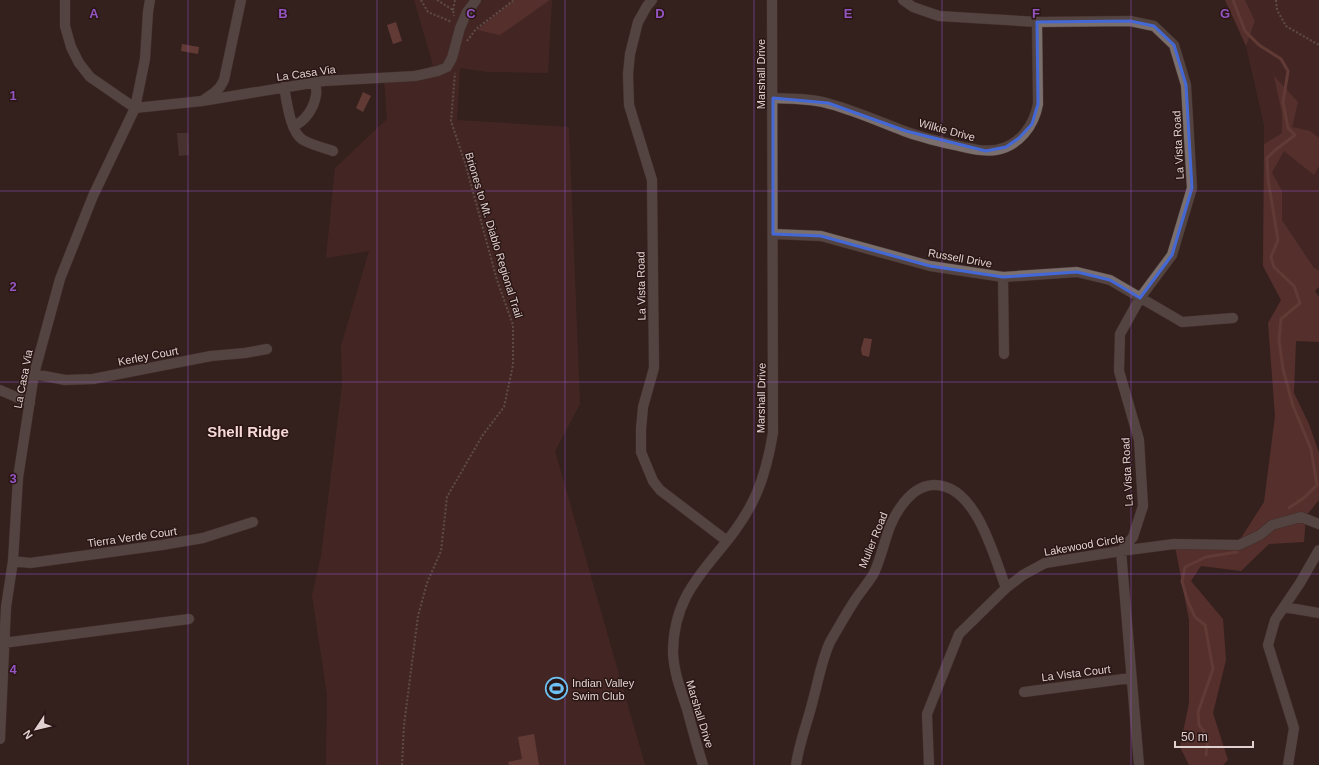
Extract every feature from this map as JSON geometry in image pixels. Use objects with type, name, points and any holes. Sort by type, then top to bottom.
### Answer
[{"type":"street","points":[[65,0],[65,26],[71,47],[79,63],[90,77],[135,108],[145,59],[150,0]]},
{"type":"street","points":[[458,26],[476,0]]},
{"type":"street","name":"La Vista Road","points":[[652,0],[638,22],[630,54],[628,74],[629,104],[652,180],[654,368],[643,406],[641,452],[650,474],[660,490],[727,541]]},
{"type":"street","name":"Marshall Drive","points":[[703,765],[674,667],[674,634],[681,605],[687,592],[741,523],[753,503],[769,455],[773,433],[774,234],[772,0]]},
{"type":"street","name":"La Vista Road","points":[[903,0],[914,7],[939,16],[1037,22],[1130,21],[1154,26],[1174,45],[1186,85],[1192,188],[1172,255],[1140,298],[1120,334],[1119,371],[1139,440],[1142,506],[1133,537],[1121,551]]},
{"type":"street","points":[[202,101],[215,92],[224,80],[244,1]]},
{"type":"street","name":"Wilkie Drive","points":[[773,98],[814,100],[828,103],[906,131],[975,150],[997,150],[1013,143],[1027,131],[1036,114],[1038,104],[1037,22]]},
{"type":"street","name":"La Casa Via","points":[[0,739],[1,681],[6,607],[13,561],[18,478],[34,374],[60,279],[92,196],[135,108],[202,101],[315,82],[415,76],[438,71],[447,67],[452,58],[458,26]]},
{"type":"street","points":[[293,126],[305,119],[314,102],[317,93],[315,82]]},
{"type":"street","points":[[284,87],[295,132],[304,140],[333,151]]},
{"type":"street","name":"Russell Drive","points":[[774,234],[821,236],[930,266],[1003,277],[1077,272],[1110,280],[1182,322],[1233,318]]},
{"type":"street","points":[[1003,277],[1004,354]]},
{"type":"street","name":"Kerley Court","points":[[34,374],[65,380],[93,379],[211,356],[245,353],[267,349]]},
{"type":"street","points":[[0,390],[30,403]]},
{"type":"street","name":"Muller Road","points":[[796,765],[829,644],[844,617],[874,573],[889,528],[899,509],[909,496],[922,487],[940,485],[954,490],[964,499],[974,511],[983,527],[1006,588]]},
{"type":"street","name":"Lakewood Circle","points":[[929,765],[927,714],[959,634],[1006,588],[1023,574],[1045,563],[1121,551],[1174,544],[1239,545],[1260,536],[1272,525],[1301,517],[1319,524]]},
{"type":"street","name":"Tierra Verde Court","points":[[13,561],[30,563],[162,545],[203,538],[253,522]]},
{"type":"street","points":[[1288,765],[1294,728],[1268,645],[1275,620],[1300,583],[1319,550]]},
{"type":"street","points":[[1121,551],[1139,765]]},
{"type":"street","points":[[0,596],[6,607]]},
{"type":"street","points":[[1284,607],[1319,613]]},
{"type":"street","points":[[4,643],[190,619]]},
{"type":"street","name":"La Vista Court","points":[[1024,692],[1131,678]]},
{"type":"path","points":[[421,0],[428,12],[467,31],[476,29]]},
{"type":"path","points":[[437,0],[453,10]]},
{"type":"path","points":[[455,0],[453,10],[458,26]]},
{"type":"path","points":[[465,44],[476,29],[514,0]]},
{"type":"path","points":[[1276,0],[1277,10],[1286,26],[1319,45]]},
{"type":"path","name":"Briones to Mt. Diablo Regional Trail","points":[[402,765],[404,725],[418,616],[428,583],[441,551],[447,497],[482,436],[504,407],[513,365],[513,325],[497,280],[470,181],[451,121],[456,70]]},
{"type":"highlighted area","points":[[1130,21],[1154,26],[1174,45],[1186,85],[1192,188],[1172,255],[1140,298],[1110,280],[1077,272],[1003,277],[930,266],[821,236],[773,234],[773,98],[828,103],[906,131],[986,151],[1006,147],[1019,138],[1032,124],[1038,104],[1037,22]]},
{"type":"shaded area","points":[[414,0],[519,0],[499,35],[552,0],[548,73],[488,72],[460,68],[457,120],[569,127],[580,404],[555,451],[645,765],[326,765],[327,695],[312,595],[321,556],[342,385],[341,346],[369,251],[326,258],[335,168],[387,119],[384,78],[415,76],[433,65]]},
{"type":"shaded area","points":[[514,0],[550,0],[500,35],[477,30]]},
{"type":"shaded area","points":[[1225,0],[1245,0],[1255,21],[1246,46]]},
{"type":"shaded area","points":[[1245,0],[1319,0],[1319,270],[1314,268],[1264,193],[1272,173],[1284,151],[1295,159],[1308,145],[1282,133],[1264,144],[1264,125],[1246,46],[1255,21]]},
{"type":"shaded area","points":[[396,22],[402,41],[393,44],[387,25]]},
{"type":"shaded area","points":[[182,44],[199,47],[198,54],[181,51]]},
{"type":"shaded area","points":[[1274,76],[1298,102],[1292,127],[1310,131],[1319,138],[1319,166],[1314,175],[1284,151],[1272,173],[1282,191],[1282,220],[1314,268],[1319,270],[1319,287],[1315,291],[1319,297],[1319,342],[1296,341],[1294,393],[1309,424],[1319,453],[1319,500],[1306,516],[1304,542],[1269,544],[1241,571],[1201,566],[1191,581],[1223,619],[1226,660],[1213,713],[1228,760],[1223,765],[1189,765],[1180,747],[1189,703],[1189,620],[1175,546],[1239,541],[1264,502],[1275,416],[1268,323],[1281,300],[1263,266],[1264,144],[1282,133],[1282,113]]},
{"type":"shaded area","points":[[363,92],[371,96],[363,112],[356,108]]},
{"type":"shaded area","points":[[864,338],[872,339],[869,357],[862,355],[861,349]]},
{"type":"shaded area","points":[[534,734],[539,765],[509,765],[508,762],[522,759],[518,737]]},
{"type":"building","points":[[177,133],[188,133],[189,155],[179,156]]},
{"type":"waterway","points":[[1233,0],[1245,31],[1259,45],[1281,59],[1288,71],[1283,102],[1288,128],[1295,135],[1267,158],[1268,179],[1278,240],[1271,257],[1274,267],[1294,286],[1300,303],[1281,319],[1279,340],[1283,369],[1293,406],[1311,449],[1317,485],[1305,497],[1289,508]]},
{"type":"waterway","points":[[1206,755],[1208,737],[1199,725],[1198,712],[1213,669],[1205,625],[1195,617],[1188,602],[1182,581],[1185,567],[1206,557],[1237,552]]},
{"type":"place","name":"Indian Valley Swim Club","points":[[556,689]]},
{"type":"district","name":"Shell Ridge","points":[[248,431]]}]
